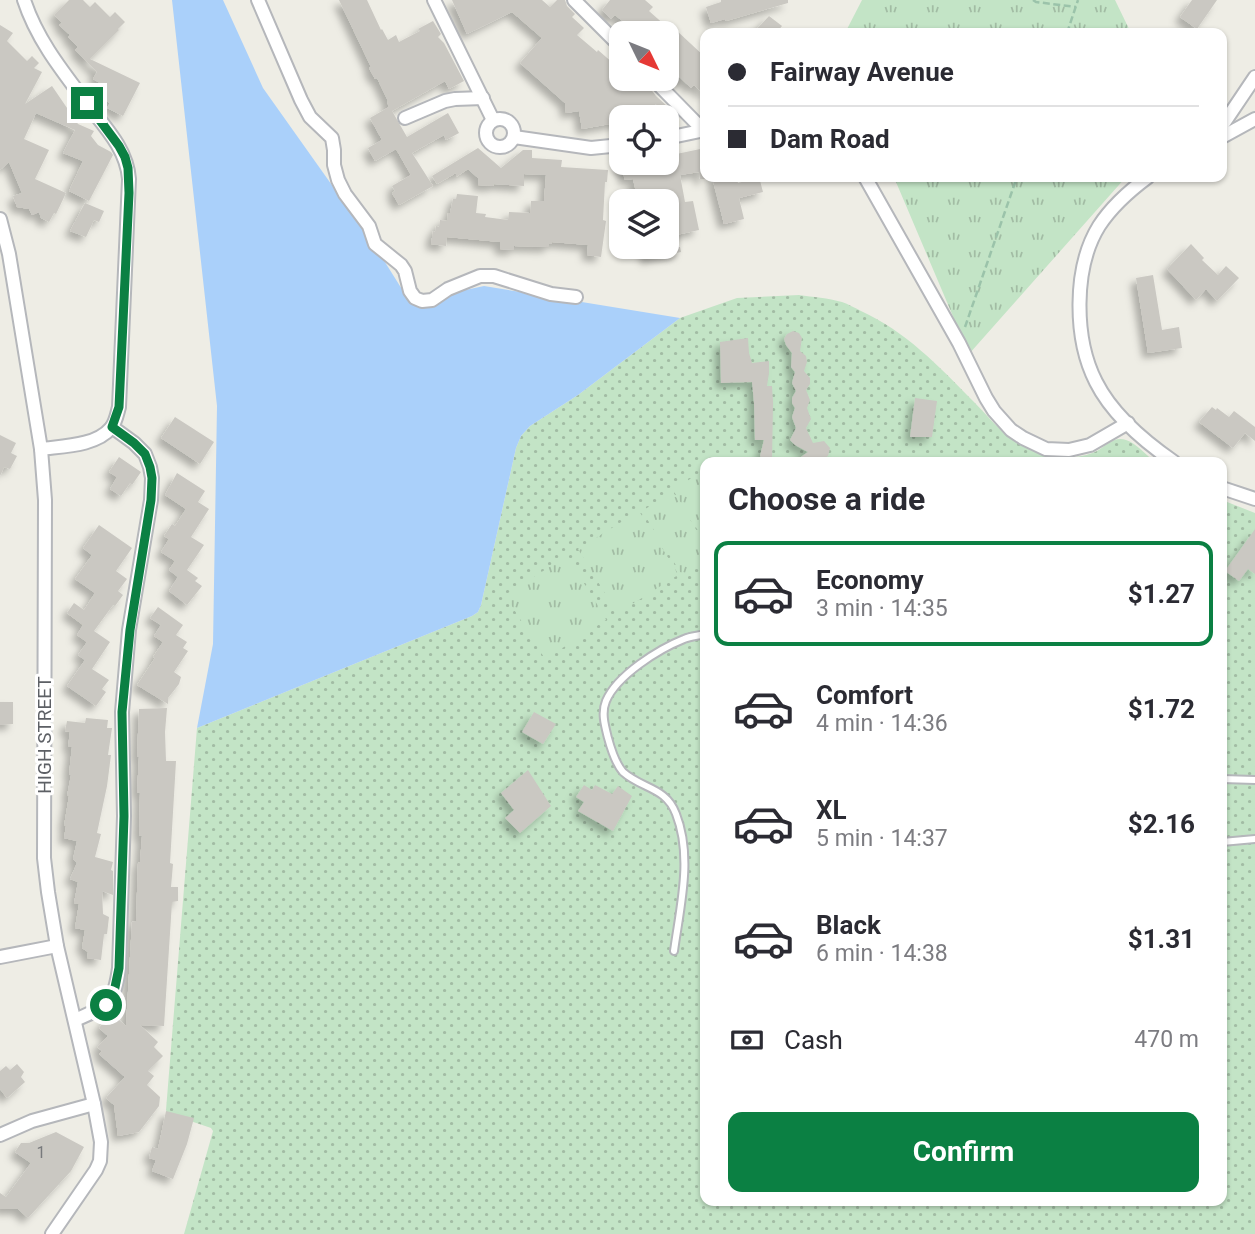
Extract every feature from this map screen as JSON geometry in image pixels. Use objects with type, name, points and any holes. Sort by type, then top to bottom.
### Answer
[{"type":"street","points":[[24,0],[45,47],[119,146],[128,168],[129,193],[119,407],[112,427],[94,439],[41,449]]},
{"type":"street","points":[[258,0],[301,100],[310,117],[331,138],[334,165],[345,194],[369,226],[375,244],[401,265],[415,298],[422,301],[432,300],[448,289],[480,276],[494,276],[551,294],[576,297]]},
{"type":"street","points":[[433,0],[493,120]]},
{"type":"street","points":[[574,0],[609,35]]},
{"type":"street","points":[[1227,119],[1255,77]]},
{"type":"street","points":[[665,91],[700,126]]},
{"type":"street","points":[[405,118],[445,101],[483,97]]},
{"type":"street","points":[[502,119],[513,127],[514,136],[505,147],[491,145],[486,137],[486,127],[493,120],[502,119]]},
{"type":"street","points":[[1227,134],[1255,119]]},
{"type":"street","points":[[679,136],[700,132]]},
{"type":"street","points":[[514,136],[592,148],[609,146]]},
{"type":"street","points":[[868,182],[959,343],[994,411],[1011,430],[1046,449],[1069,450],[1090,446],[1128,423]]},
{"type":"street","points":[[1142,182],[1113,207],[1093,238],[1083,267],[1080,290],[1081,326],[1090,369],[1103,393],[1128,423],[1167,457]]},
{"type":"street","name":"HIGH STREET","points":[[0,219],[9,254],[41,449],[45,500],[44,858],[57,946],[102,1150],[100,1161],[86,1186],[52,1234]]},
{"type":"street","points":[[75,1020],[106,1005],[117,984],[124,816],[122,712],[130,630],[151,500],[152,478],[145,454],[112,427]]},
{"type":"street","points":[[1227,490],[1255,499]]},
{"type":"street","points":[[0,957],[57,946]]},
{"type":"street","points":[[0,1135],[32,1121],[94,1104]]},
{"type":"lane","points":[[674,951],[685,864],[678,818],[662,794],[623,771],[611,749],[603,715],[609,696],[626,676],[666,648],[686,638],[700,635]]},
{"type":"lane","points":[[1227,779],[1255,780]]},
{"type":"lane","points":[[1227,842],[1255,839]]},
{"type":"path","points":[[1033,0],[1076,7]]},
{"type":"path","points":[[1069,28],[1079,0]]},
{"type":"path","points":[[959,343],[1015,182]]},
{"type":"green space","points":[[862,0],[1115,0],[1129,28],[848,28]]},
{"type":"green space","points":[[896,182],[1122,182],[969,354]]},
{"type":"green space","points":[[799,295],[842,302],[877,319],[907,339],[1005,433],[1020,444],[1045,455],[1072,457],[700,457],[700,1206],[1227,1206],[1227,502],[1255,513],[1255,1234],[184,1234],[213,1131],[167,1113],[166,1110],[197,728],[478,612],[521,436],[530,426],[578,395],[680,318],[737,298]]},
{"type":"green space","points":[[1122,439],[1149,457],[1072,457],[1097,451],[1114,440]]},
{"type":"green space","points":[[700,473],[700,534],[673,490]]},
{"type":"green space","points":[[673,492],[700,536],[700,563],[682,575],[642,511]]},
{"type":"green space","points":[[639,511],[678,575],[617,613],[578,549]]},
{"type":"green space","points":[[567,556],[606,620],[576,639],[574,637],[575,640],[545,659],[505,595]]},
{"type":"water","points":[[172,0],[223,0],[263,88],[373,243],[410,302],[484,286],[680,318],[578,395],[530,426],[521,436],[478,612],[197,728],[213,644],[217,406]]},
{"type":"building","points":[[69,0],[83,0],[90,7],[95,2],[110,17],[115,12],[125,22],[90,59],[140,83],[123,116],[107,108],[110,103],[98,97],[102,91],[97,89],[100,83],[93,79],[97,72],[75,50],[78,47],[54,15]]},
{"type":"building","points":[[339,0],[367,0],[388,40],[396,35],[399,42],[433,21],[441,34],[438,37],[444,43],[464,81],[449,89],[445,81],[392,111],[407,137],[448,113],[459,133],[446,140],[444,135],[412,153],[433,186],[399,205],[392,193],[395,191],[392,186],[411,175],[396,149],[375,161],[368,148],[382,140],[370,118],[389,107],[388,101],[369,68],[371,67]]},
{"type":"building","points":[[452,0],[542,0],[550,7],[557,0],[565,0],[575,14],[572,17],[584,28],[577,35],[609,60],[609,91],[652,91],[666,105],[609,105],[609,124],[582,129],[579,111],[566,113],[565,103],[520,63],[542,38],[512,12],[467,34]]},
{"type":"building","points":[[610,0],[645,0],[653,7],[649,11],[660,21],[622,21],[615,15],[611,19],[602,10]]},
{"type":"building","points":[[721,0],[788,0],[788,3],[711,23],[706,7]]},
{"type":"building","points":[[1192,0],[1217,0],[1198,28],[1180,17]]},
{"type":"building","points":[[769,16],[782,26],[780,28],[758,28]]},
{"type":"building","points":[[0,25],[13,33],[7,41],[27,61],[32,56],[39,63],[34,68],[42,72],[25,104],[52,86],[78,124],[94,131],[91,136],[98,145],[113,155],[89,201],[69,191],[83,161],[63,153],[75,130],[36,113],[24,139],[49,150],[35,179],[66,193],[49,222],[41,218],[39,212],[32,215],[29,209],[17,207],[13,196],[22,193],[9,162],[0,170]]},
{"type":"building","points":[[679,33],[700,52],[700,90],[694,85],[691,88],[679,76]]},
{"type":"building","points":[[478,148],[501,168],[523,150],[532,150],[532,158],[562,160],[561,167],[608,170],[601,257],[587,255],[588,245],[552,242],[549,247],[514,246],[514,250],[500,249],[500,242],[447,237],[446,246],[431,244],[433,231],[435,232],[436,226],[439,227],[440,220],[447,221],[457,194],[478,196],[476,213],[508,220],[509,212],[530,213],[531,201],[544,201],[546,175],[524,174],[524,186],[478,185],[478,178],[468,169],[437,184],[432,176]]},
{"type":"building","points":[[700,149],[700,179],[699,172],[680,175],[685,202],[693,201],[699,230],[679,234],[679,189],[635,189],[633,179],[625,180],[624,175],[679,175],[679,153]]},
{"type":"building","points":[[713,182],[760,182],[763,192],[739,198],[744,219],[724,224]]},
{"type":"building","points":[[85,203],[104,211],[99,222],[94,220],[86,237],[70,231]]},
{"type":"building","points":[[1191,244],[1204,258],[1202,260],[1218,275],[1226,266],[1239,278],[1217,301],[1206,289],[1196,300],[1167,269]]},
{"type":"building","points":[[1153,275],[1162,330],[1179,327],[1182,348],[1148,353],[1136,278]]},
{"type":"building","points":[[793,331],[799,333],[802,338],[800,351],[806,356],[807,362],[804,371],[810,378],[806,390],[810,400],[807,408],[811,419],[806,428],[813,443],[824,441],[830,448],[826,457],[801,457],[808,452],[790,440],[796,428],[792,417],[795,408],[792,398],[796,391],[792,383],[795,372],[791,367],[792,353],[784,339]]},
{"type":"building","points":[[748,338],[752,363],[769,361],[767,386],[772,386],[772,457],[761,457],[764,440],[755,440],[752,382],[721,383],[720,342]]},
{"type":"building","points":[[915,398],[937,401],[932,437],[910,437]]},
{"type":"building","points":[[1212,407],[1229,417],[1234,411],[1255,427],[1255,441],[1245,433],[1233,448],[1199,422]]},
{"type":"building","points":[[175,417],[214,442],[200,464],[161,438]]},
{"type":"building","points":[[0,435],[16,443],[11,453],[17,456],[10,469],[4,467],[0,476]]},
{"type":"building","points":[[119,457],[141,472],[121,496],[110,489],[117,477],[109,472]]},
{"type":"building","points":[[177,473],[205,491],[198,502],[209,509],[191,537],[204,545],[187,570],[198,578],[195,581],[202,586],[187,605],[169,591],[178,577],[169,570],[175,561],[161,552],[169,539],[164,536],[172,524],[175,526],[186,509],[165,495]]},
{"type":"building","points":[[99,525],[132,548],[116,571],[127,579],[118,591],[123,595],[94,631],[110,642],[92,669],[109,680],[102,689],[106,692],[96,706],[67,686],[85,660],[78,655],[87,642],[77,635],[83,625],[67,613],[74,603],[84,610],[95,593],[75,579],[92,555],[83,548]]},
{"type":"building","points":[[1255,529],[1255,574],[1248,569],[1239,581],[1227,572],[1227,568]]},
{"type":"building","points":[[158,607],[183,625],[176,635],[187,642],[183,648],[188,651],[174,672],[181,677],[168,698],[168,704],[137,685],[163,642],[154,636],[161,625],[150,618]]},
{"type":"building","points":[[0,702],[13,702],[13,724],[0,725]]},
{"type":"building","points":[[167,708],[166,761],[176,761],[171,887],[178,887],[178,901],[172,902],[164,1026],[140,1025],[158,1042],[154,1047],[163,1056],[148,1071],[154,1076],[147,1085],[160,1097],[159,1106],[139,1132],[118,1136],[114,1105],[106,1098],[125,1077],[99,1054],[102,1051],[97,1047],[108,1036],[99,1028],[111,1013],[126,1026],[132,922],[136,921],[142,836],[139,835],[140,793],[137,792],[139,709]]},
{"type":"building","points":[[534,712],[556,724],[543,744],[522,732]]},
{"type":"building","points":[[86,718],[108,720],[107,728],[112,728],[107,786],[97,833],[101,834],[95,857],[113,862],[113,895],[102,891],[103,914],[109,917],[101,960],[87,958],[88,952],[82,948],[85,930],[75,928],[79,904],[74,903],[78,882],[70,879],[77,863],[73,859],[77,841],[64,838],[72,747],[68,747],[70,732],[65,731],[67,721],[85,723]]},
{"type":"building","points":[[528,770],[551,806],[520,833],[505,818],[514,810],[501,793]]},
{"type":"building","points":[[584,785],[592,790],[595,785],[612,794],[618,786],[632,796],[613,831],[578,811],[584,802],[576,797]]},
{"type":"building","points":[[17,1064],[24,1072],[21,1077],[25,1082],[7,1098],[0,1089],[0,1071],[6,1066],[10,1070]]},
{"type":"building","points":[[166,1111],[194,1118],[173,1179],[152,1171],[156,1160],[149,1158],[152,1147],[158,1149]]},
{"type":"building","points":[[56,1132],[84,1147],[71,1171],[28,1218],[18,1209],[0,1209],[0,1193],[6,1197],[31,1163],[15,1152],[21,1143],[29,1143]]},
{"type":"route","points":[[87,103],[119,146],[125,157],[129,179],[119,407],[112,427],[145,454],[152,478],[151,500],[130,630],[122,712],[124,816],[119,968],[117,984],[106,1005]]}]
